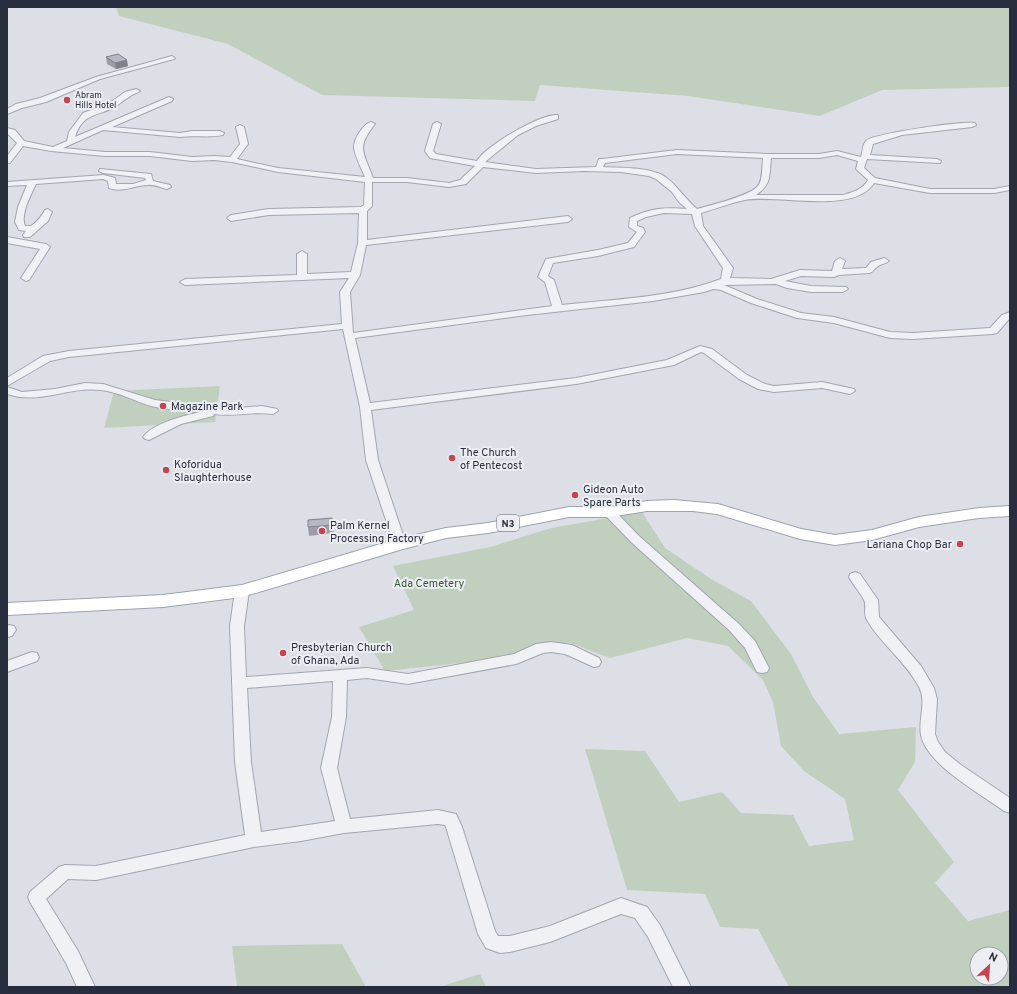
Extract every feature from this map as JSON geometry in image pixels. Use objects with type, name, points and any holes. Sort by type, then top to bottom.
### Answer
[{"type":"main road","name":"N3","points":[[7,609],[162,601],[242,591],[400,544],[446,533],[488,528],[569,512],[609,512],[647,506],[693,506],[718,510],[800,534],[835,540],[872,535],[919,522],[979,513],[1010,511]]},
{"type":"street","points":[[7,112],[98,78],[172,58]]},
{"type":"street","points":[[70,142],[74,132],[86,114],[111,106],[128,94],[136,91]]},
{"type":"street","points":[[57,148],[169,99]]},
{"type":"street","points":[[7,104],[38,101]]},
{"type":"street","points":[[7,130],[12,132],[22,143],[105,154],[143,154],[192,159],[214,158],[232,160],[278,170],[370,180],[394,180],[449,185],[463,182],[480,165],[481,160],[513,134],[534,123],[555,117]]},
{"type":"street","points":[[230,218],[269,212],[363,210],[368,206],[368,183],[370,180],[358,146],[363,133],[372,124]]},
{"type":"street","points":[[437,124],[428,151],[433,156],[440,158],[480,165],[536,171],[584,169],[621,170],[656,176],[675,190],[682,200],[696,212],[699,226],[728,268],[724,281]]},
{"type":"street","points":[[972,125],[916,131],[877,139],[867,144],[860,169],[872,180],[930,191],[994,191],[1010,188]]},
{"type":"street","points":[[232,160],[244,144],[240,127]]},
{"type":"street","points":[[102,128],[180,135],[192,133],[220,133]]},
{"type":"street","points":[[7,161],[22,143]]},
{"type":"street","points":[[599,170],[602,161],[677,152],[767,156],[819,156],[837,153],[864,158],[937,161]]},
{"type":"street","points":[[558,309],[549,280],[543,277],[549,261],[598,253],[630,245],[641,232],[633,227],[633,220],[643,214],[664,210],[696,212],[745,197],[762,187],[766,179],[767,156]]},
{"type":"street","points":[[103,171],[148,176],[150,180],[148,182]]},
{"type":"street","points":[[7,184],[104,177],[112,180],[112,186],[114,187],[133,186],[148,182],[167,187]]},
{"type":"street","points":[[745,197],[844,198],[859,193],[867,188],[872,180]]},
{"type":"street","points":[[32,183],[22,207],[18,222],[22,228],[32,229]]},
{"type":"street","points":[[363,210],[362,243],[355,275],[344,292],[349,331],[365,407],[372,460],[400,544]]},
{"type":"street","points":[[21,242],[32,229],[44,221],[48,212]]},
{"type":"street","points":[[362,243],[568,219]]},
{"type":"street","points":[[7,240],[46,247],[26,278]]},
{"type":"street","points":[[302,254],[302,277]]},
{"type":"street","points":[[837,272],[840,261]]},
{"type":"street","points":[[224,412],[154,403],[103,387],[85,386],[55,392],[21,395],[8,385],[47,358],[69,354],[349,331],[558,309],[653,298],[714,286],[724,281],[778,281],[800,274],[829,274],[837,272],[870,270],[874,264],[884,261]]},
{"type":"street","points":[[185,282],[355,275]]},
{"type":"street","points":[[778,281],[787,285],[811,289],[843,289]]},
{"type":"street","points":[[714,286],[723,287],[754,301],[800,316],[834,320],[890,336],[993,331],[1005,317],[1010,315]]},
{"type":"street","points":[[365,407],[576,381],[670,362],[700,349],[708,351],[743,378],[762,387],[774,389],[822,386],[850,391]]},
{"type":"street","points":[[149,437],[159,429],[192,417],[224,412],[262,409],[272,411]]},
{"type":"street","points":[[609,512],[635,540],[734,627],[750,645],[762,668]]},
{"type":"street","points":[[855,577],[871,600],[872,618],[916,670],[927,688],[930,699],[928,734],[931,744],[940,756],[956,769],[1010,806]]},
{"type":"street","points":[[242,591],[237,626],[243,762],[254,840]]},
{"type":"street","points":[[240,683],[367,673],[408,679],[516,659],[541,648],[551,647],[567,649],[594,662]]},
{"type":"street","points":[[7,667],[32,657]]},
{"type":"street","points":[[340,676],[339,717],[329,768],[344,826]]},
{"type":"street","points":[[86,987],[72,957],[36,897],[65,872],[96,873],[254,840],[301,834],[344,826],[438,816],[450,819],[454,826],[487,934],[492,942],[500,945],[510,944],[550,934],[621,906],[641,912],[654,931],[682,987]]},
{"type":"green space","points":[[116,7],[1010,7],[1010,87],[882,90],[820,116],[688,96],[540,85],[535,101],[322,95],[228,44],[119,16]]},
{"type":"green space","name":"Magazine Park","points":[[220,386],[215,422],[104,428],[114,391]]},
{"type":"green space","name":"Ada Cemetery","points":[[642,512],[665,548],[711,579],[751,601],[791,654],[813,697],[839,734],[916,727],[915,762],[898,790],[954,862],[935,883],[968,921],[1010,910],[1010,987],[789,987],[758,929],[720,927],[705,894],[627,890],[585,749],[645,751],[679,802],[722,792],[741,813],[793,815],[809,846],[854,840],[845,799],[804,771],[781,746],[773,702],[763,680],[728,646],[687,638],[610,658],[570,643],[509,658],[385,671],[359,627],[414,610],[393,566],[490,547],[551,528]]},
{"type":"green space","points":[[342,944],[366,987],[237,987],[232,946]]},
{"type":"green space","points":[[480,974],[486,987],[439,987]]},
{"type":"building","points":[[118,54],[127,60],[115,63],[106,57]]},
{"type":"building","points":[[332,518],[333,525],[308,527],[308,520]]},
{"type":"place","name":"Abram Hills Hotel","points":[[67,100]]},
{"type":"place","name":"Magazine Park","points":[[163,406]]},
{"type":"place","name":"The Church of Pentecost","points":[[452,458]]},
{"type":"place","name":"Koforidua Slaughterhouse","points":[[166,470]]},
{"type":"place","name":"Gideon Auto Spare Parts","points":[[575,495]]},
{"type":"place","name":"Palm Kernel Processing Factory","points":[[322,531]]},
{"type":"place","name":"Lariana Chop Bar","points":[[960,544]]},
{"type":"place","name":"Presbyterian Church of Ghana, Ada","points":[[283,653]]}]
